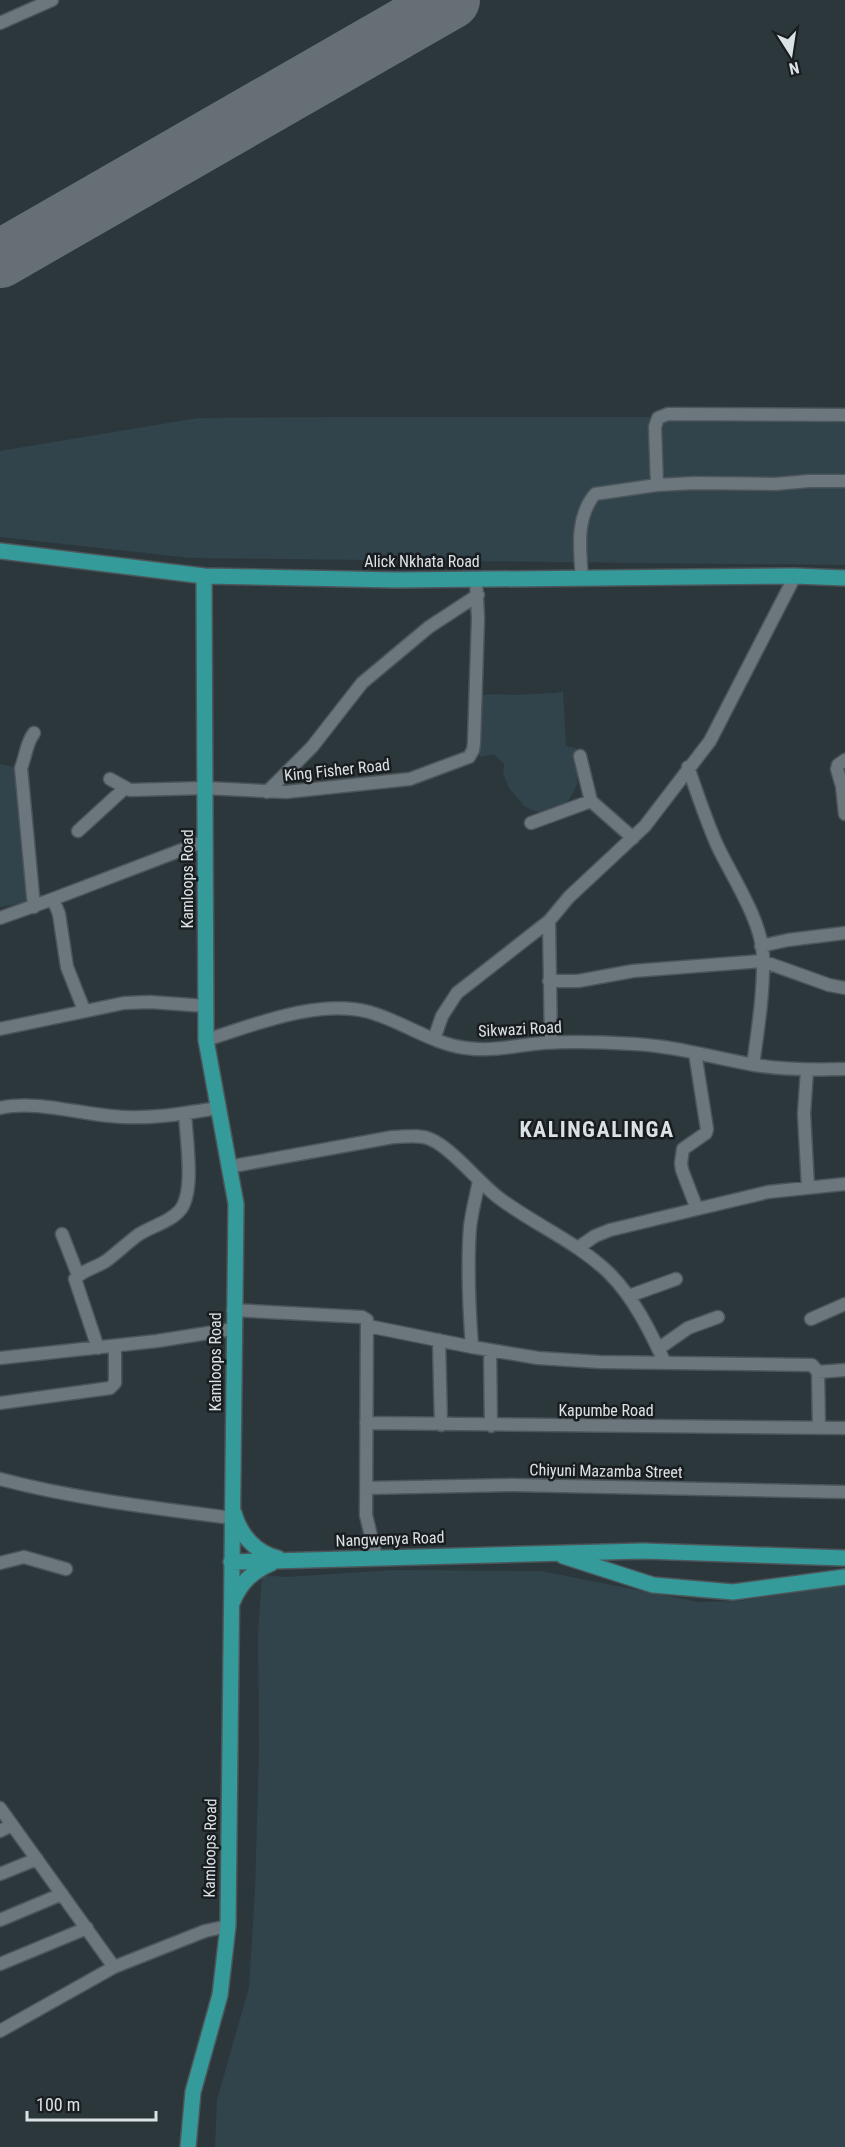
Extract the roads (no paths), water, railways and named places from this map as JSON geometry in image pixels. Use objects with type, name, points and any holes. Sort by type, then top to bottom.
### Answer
[{"type":"main road","name":"Alick Nkhata Road","points":[[0,551],[204,576],[477,587],[582,579],[795,576],[845,578]]},
{"type":"main road","name":"Kamloops Road","points":[[188,2147],[193,2092],[220,1995],[228,1926],[233,1310],[236,1204],[206,1040],[204,576]]},
{"type":"main road","points":[[233,1497],[235,1516],[242,1533],[254,1546],[269,1556],[287,1560]]},
{"type":"main road","name":"Nangwenya Road","points":[[231,1562],[643,1551],[845,1558]]},
{"type":"main road","name":"Nangwenya Road","points":[[550,1552],[653,1585],[733,1593],[845,1577]]},
{"type":"main road","points":[[231,1605],[246,1579],[258,1569],[287,1560]]},
{"type":"street","points":[[0,23],[52,0]]},
{"type":"street","points":[[657,485],[655,427],[658,418],[668,414],[845,415]]},
{"type":"street","points":[[582,579],[580,537],[583,516],[595,494],[657,485],[695,483],[775,484],[845,481]]},
{"type":"street","points":[[434,1039],[442,1016],[457,993],[549,921],[568,897],[645,826],[710,741],[795,576]]},
{"type":"street","points":[[267,792],[312,747],[362,683],[477,587]]},
{"type":"street","name":"King Fisher Road","points":[[125,788],[130,790],[205,788],[286,792],[410,779],[469,757],[474,743],[477,587]]},
{"type":"street","points":[[34,733],[28,740],[27,753],[21,768],[34,907]]},
{"type":"street","points":[[580,756],[591,801],[633,838]]},
{"type":"street","points":[[845,760],[838,765],[837,769],[842,786],[845,814]]},
{"type":"street","points":[[688,767],[717,845],[749,910],[762,946],[762,982],[753,1065]]},
{"type":"street","points":[[78,831],[125,788],[110,779]]},
{"type":"street","points":[[531,823],[591,801]]},
{"type":"street","points":[[0,918],[205,841]]},
{"type":"street","points":[[53,899],[59,914],[67,967],[84,1010]]},
{"type":"street","points":[[549,921],[551,1043]]},
{"type":"street","points":[[762,946],[788,940],[845,933]]},
{"type":"street","points":[[549,981],[578,981],[625,972],[762,961],[829,985],[845,988]]},
{"type":"street","points":[[0,1029],[117,1003],[150,1002],[206,1006]]},
{"type":"street","name":"Sikwazi Road","points":[[206,1040],[254,1024],[309,1011],[334,1008],[369,1012],[454,1046],[478,1049],[551,1043],[634,1044],[753,1065],[807,1070],[845,1070]]},
{"type":"street","points":[[695,1053],[707,1129],[706,1133],[683,1149],[681,1162],[697,1209]]},
{"type":"street","points":[[807,1070],[804,1114],[808,1187]]},
{"type":"street","points":[[0,1108],[19,1106],[59,1109],[125,1118],[217,1108]]},
{"type":"street","points":[[98,1347],[75,1279],[78,1275],[96,1268],[138,1235],[176,1215],[182,1207],[187,1192],[185,1113]]},
{"type":"street","points":[[228,1167],[393,1137],[429,1138],[444,1148],[500,1199],[579,1247],[609,1274],[629,1296],[665,1363]]},
{"type":"street","points":[[472,1347],[468,1301],[470,1225],[479,1181]]},
{"type":"street","points":[[579,1247],[595,1236],[610,1230],[768,1192],[845,1184]]},
{"type":"street","points":[[62,1234],[78,1275]]},
{"type":"street","points":[[629,1296],[676,1279]]},
{"type":"street","points":[[811,1319],[845,1304]]},
{"type":"street","points":[[233,1310],[362,1317],[367,1320],[366,1515],[376,1557]]},
{"type":"street","points":[[658,1348],[688,1329],[718,1317]]},
{"type":"street","points":[[368,1326],[472,1347],[569,1360],[812,1365],[818,1372],[819,1428]]},
{"type":"street","points":[[0,1358],[115,1346],[233,1329]]},
{"type":"street","points":[[439,1340],[441,1425]]},
{"type":"street","points":[[0,1403],[110,1388],[115,1383],[115,1346]]},
{"type":"street","points":[[490,1350],[491,1426]]},
{"type":"street","points":[[818,1372],[845,1370]]},
{"type":"street","name":"Kapumbe Road","points":[[366,1423],[845,1428]]},
{"type":"street","points":[[0,1479],[94,1498],[232,1518]]},
{"type":"street","name":"Chiyuni Mazamba Street","points":[[366,1488],[513,1485],[845,1492]]},
{"type":"street","points":[[0,1563],[24,1557],[66,1569]]},
{"type":"street","points":[[0,1809],[114,1967]]},
{"type":"street","points":[[0,1831],[12,1825]]},
{"type":"street","points":[[0,1874],[37,1859]]},
{"type":"street","points":[[0,1920],[62,1894]]},
{"type":"street","points":[[0,2031],[114,1967],[205,1931],[228,1926]]},
{"type":"street","points":[[0,1964],[87,1928]]},
{"type":"district","name":"KALINGALINGA","points":[[597,1129]]}]
